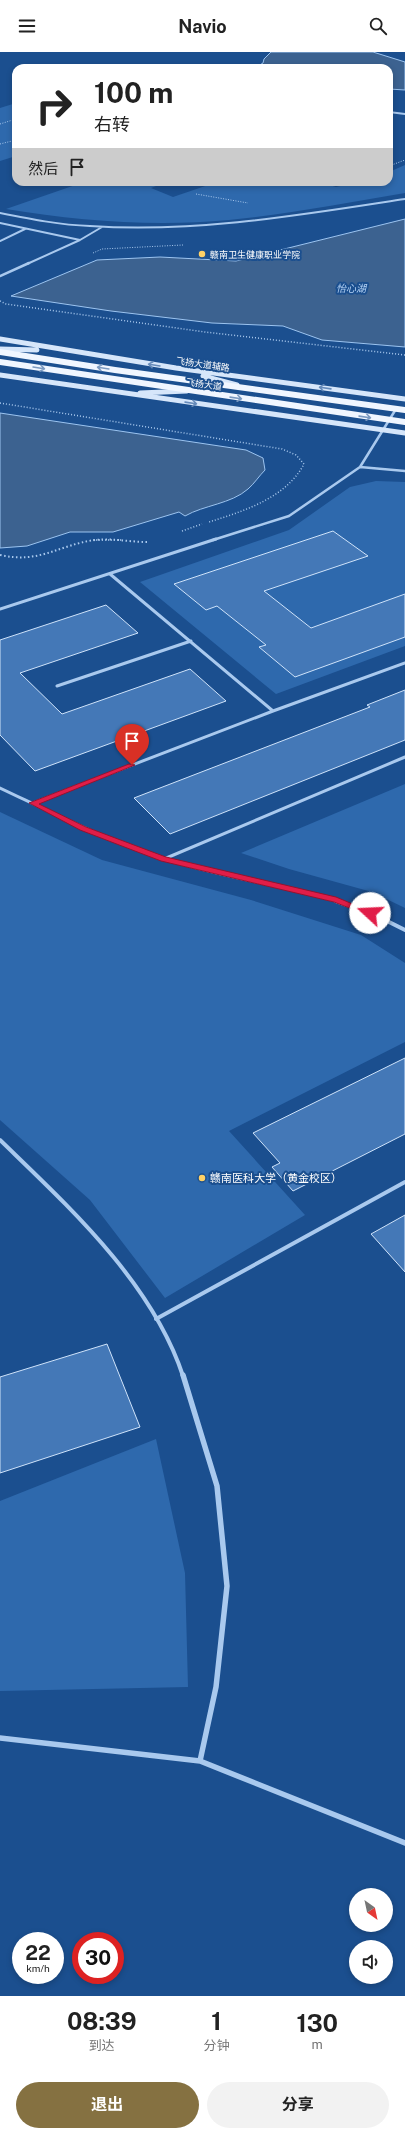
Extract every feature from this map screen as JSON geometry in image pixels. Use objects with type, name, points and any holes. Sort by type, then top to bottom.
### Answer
[{"type":"main road","name":"飞扬大道","points":[[0,350],[115,370],[405,410]]},
{"type":"main road","name":"飞扬大道","points":[[0,362],[187,391],[405,422]]},
{"type":"street","points":[[393,112],[405,114]]},
{"type":"street","points":[[0,213],[40,221],[102,227],[185,226],[268,219],[405,199]]},
{"type":"street","points":[[0,223],[80,240]]},
{"type":"street","points":[[0,276],[80,240],[102,227]]},
{"type":"street","points":[[0,241],[26,229]]},
{"type":"street","name":"飞扬大道辅路","points":[[0,339],[61,351],[405,399]]},
{"type":"street","points":[[0,350],[61,351]]},
{"type":"street","points":[[176,368],[245,388]]},
{"type":"street","points":[[0,375],[117,393],[405,433]]},
{"type":"street","points":[[117,393],[187,391]]},
{"type":"street","points":[[0,609],[289,516],[360,467],[396,409]]},
{"type":"street","points":[[360,467],[405,472]]},
{"type":"street","points":[[110,574],[273,711]]},
{"type":"street","points":[[57,686],[190,641]]},
{"type":"street","points":[[33,803],[273,711],[405,663]]},
{"type":"street","points":[[164,859],[405,757]]},
{"type":"street","points":[[0,788],[83,828],[164,859],[336,900],[382,917],[405,930]]},
{"type":"street","points":[[0,1140],[58,1196],[124,1270],[156,1319],[178,1361],[217,1486],[227,1586],[216,1687],[200,1761]]},
{"type":"street","points":[[156,1319],[405,1182]]},
{"type":"street","points":[[0,1738],[12,1738],[200,1761],[405,1843]]},
{"type":"path","points":[[0,124],[12,120]]},
{"type":"path","points":[[0,144],[12,141]]},
{"type":"path","points":[[393,164],[405,160]]},
{"type":"path","points":[[88,255],[102,249],[187,244]]},
{"type":"path","points":[[0,301],[6,304],[188,330],[316,346],[405,355]]},
{"type":"path","points":[[0,403],[288,450],[299,456],[304,464],[302,472],[286,486],[261,502],[228,516],[185,529],[177,534]]},
{"type":"path","points":[[0,555],[12,559],[31,559],[94,540],[151,542]]},
{"type":"shaded area","points":[[12,104],[12,157],[0,161],[0,108]]},
{"type":"shaded area","points":[[405,165],[405,193],[251,218],[173,223],[117,222],[61,217],[6,209],[72,186],[156,186],[151,188],[173,197],[205,186],[393,186],[393,170]]},
{"type":"shaded area","points":[[376,481],[405,482],[405,646],[276,694],[140,582],[289,530],[350,487]]},
{"type":"shaded area","points":[[405,784],[405,908],[372,892],[289,869],[241,853]]},
{"type":"shaded area","points":[[0,812],[102,860],[251,900],[361,935],[405,963],[405,1042],[229,1131],[305,1215],[165,1298],[90,1200],[0,1120]]},
{"type":"shaded area","points":[[156,1439],[185,1573],[188,1687],[0,1691],[0,1501]]},
{"type":"water","points":[[271,52],[373,52],[405,62],[405,90],[393,89],[393,64],[261,64]]},
{"type":"water","name":"怡心湖","points":[[405,219],[405,347],[322,340],[283,326],[212,323],[111,311],[11,296],[97,260],[160,257],[236,261]]},
{"type":"water","points":[[0,413],[246,450],[263,458],[265,470],[250,487],[241,494],[185,516],[179,512],[113,532],[70,532],[27,546],[0,548]]},
{"type":"building","points":[[333,531],[368,556],[264,591],[311,628],[405,594],[405,637],[295,677],[259,647],[266,645],[217,606],[206,610],[174,584]]},
{"type":"building","points":[[106,605],[138,633],[20,673],[62,714],[190,669],[226,701],[35,771],[0,735],[0,640]]},
{"type":"building","points":[[405,690],[405,740],[170,834],[134,798],[370,707],[367,705]]},
{"type":"building","points":[[405,1058],[405,1134],[293,1191],[272,1167],[280,1163],[253,1133]]},
{"type":"building","points":[[405,1215],[405,1272],[371,1234]]},
{"type":"building","points":[[107,1344],[140,1427],[0,1473],[0,1377]]},
{"type":"place","name":"赣南卫生健康职业学院","points":[[202,254]]},
{"type":"place","name":"赣南医科大学（黄金校区）","points":[[202,1178]]},
{"type":"route","points":[[132,765],[33,803],[83,828],[164,859],[336,900],[370,913]]}]
